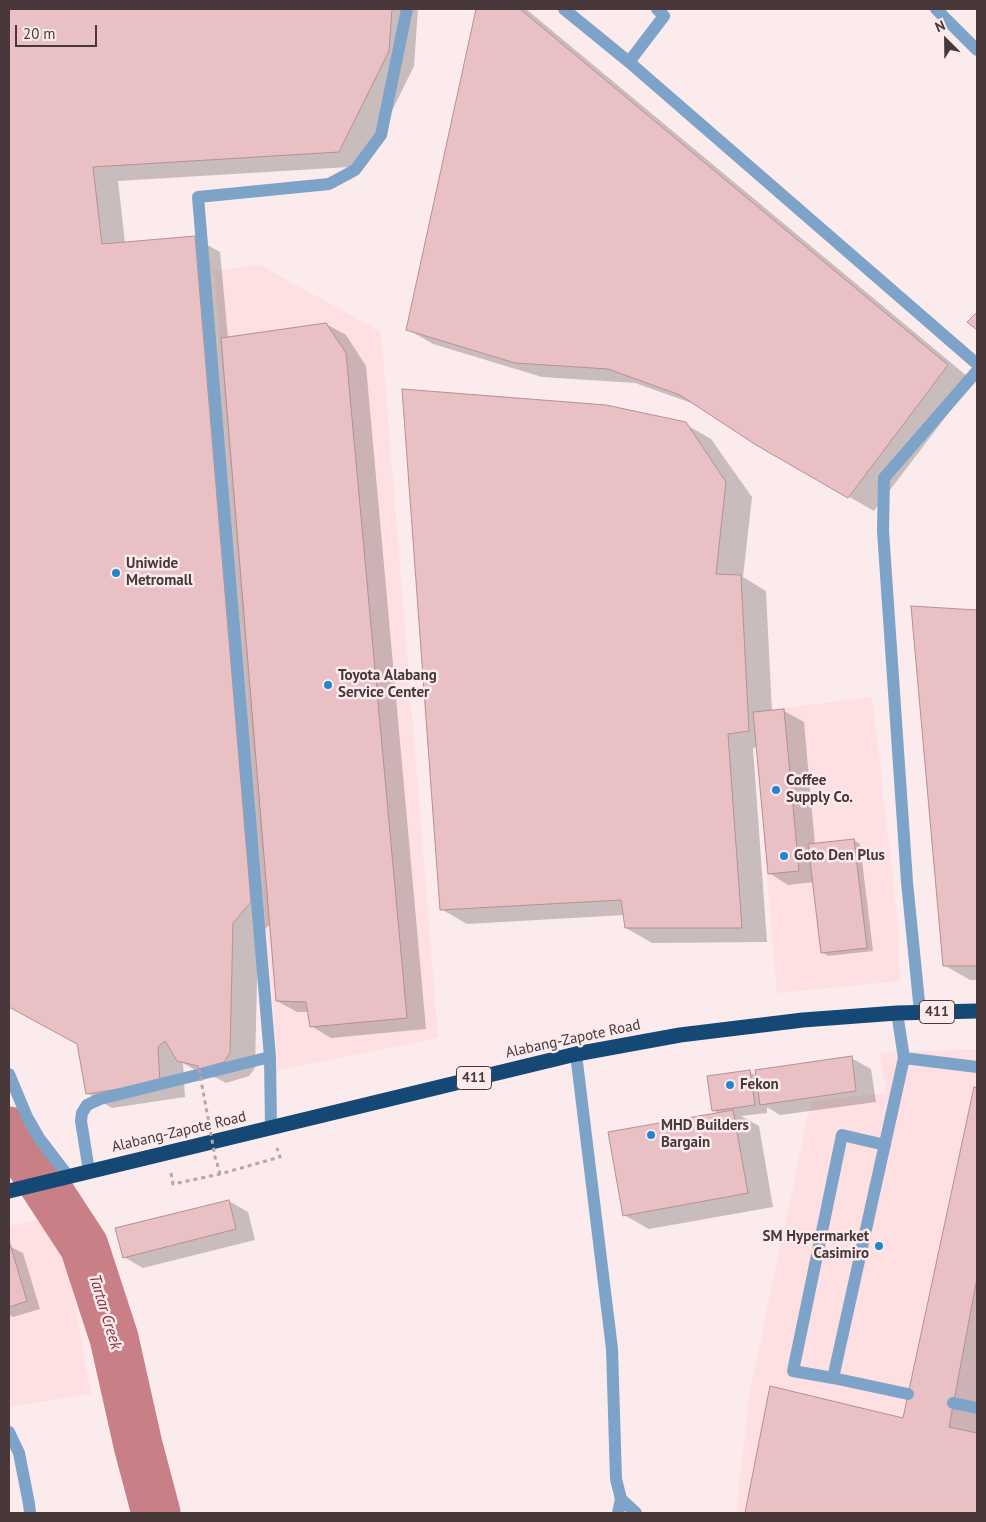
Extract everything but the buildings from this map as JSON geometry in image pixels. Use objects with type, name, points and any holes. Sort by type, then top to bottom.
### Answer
[{"type":"highway","name":"Alabang-Zapote Road","points":[[9,1191],[576,1054],[690,1034],[802,1020],[896,1013],[977,1011]]},
{"type":"street","points":[[271,1128],[270,1057],[198,198],[329,184],[355,170],[381,135],[407,9]]},
{"type":"street","points":[[564,9],[629,62],[977,364]]},
{"type":"street","points":[[629,62],[664,16],[657,9]]},
{"type":"street","points":[[936,9],[977,50]]},
{"type":"street","points":[[920,1012],[906,863],[883,532],[884,478],[977,371]]},
{"type":"street","points":[[833,1378],[904,1058],[896,1013]]},
{"type":"street","points":[[576,1054],[612,1349],[616,1479],[621,1499],[618,1513]]},
{"type":"street","points":[[89,1171],[81,1121],[82,1113],[87,1105],[100,1099],[270,1057]]},
{"type":"street","points":[[904,1058],[977,1067]]},
{"type":"street","points":[[9,1074],[27,1117],[62,1178]]},
{"type":"street","points":[[885,1145],[842,1135],[793,1371],[908,1394]]},
{"type":"street","points":[[954,1404],[977,1408]]},
{"type":"street","points":[[9,1432],[30,1513]]},
{"type":"street","points":[[621,1499],[636,1513]]},
{"type":"path","points":[[199,1070],[216,1162],[220,1174]]},
{"type":"path","points":[[173,1184],[220,1174],[280,1157]]},
{"type":"shaded area","name":"Toyota Alabang Service Center","points":[[260,265],[381,332],[438,1038],[278,1070],[214,271]]},
{"type":"shaded area","points":[[872,697],[897,914],[900,981],[777,993],[753,712]]},
{"type":"shaded area","name":"SM Hypermarket Casimiro","points":[[977,1049],[977,1513],[736,1513],[750,1391],[811,1101],[886,1093],[880,1053]]},
{"type":"shaded area","points":[[47,1218],[72,1289],[91,1394],[9,1407],[9,1226]]},
{"type":"waterway","name":"Tartar Creek","points":[[9,1131],[84,1246],[114,1338],[138,1445],[156,1513]]},
{"type":"place","name":"Uniwide Metromall","points":[[116,573]]},
{"type":"place","name":"Toyota Alabang Service Center","points":[[328,685]]},
{"type":"place","name":"Coffee Supply Co.","points":[[776,790]]},
{"type":"place","name":"Goto Den Plus","points":[[784,856]]},
{"type":"place","name":"Fekon","points":[[730,1085]]},
{"type":"place","name":"MHD Builders Bargain","points":[[651,1135]]},
{"type":"place","name":"SM Hypermarket Casimiro","points":[[879,1246]]}]
